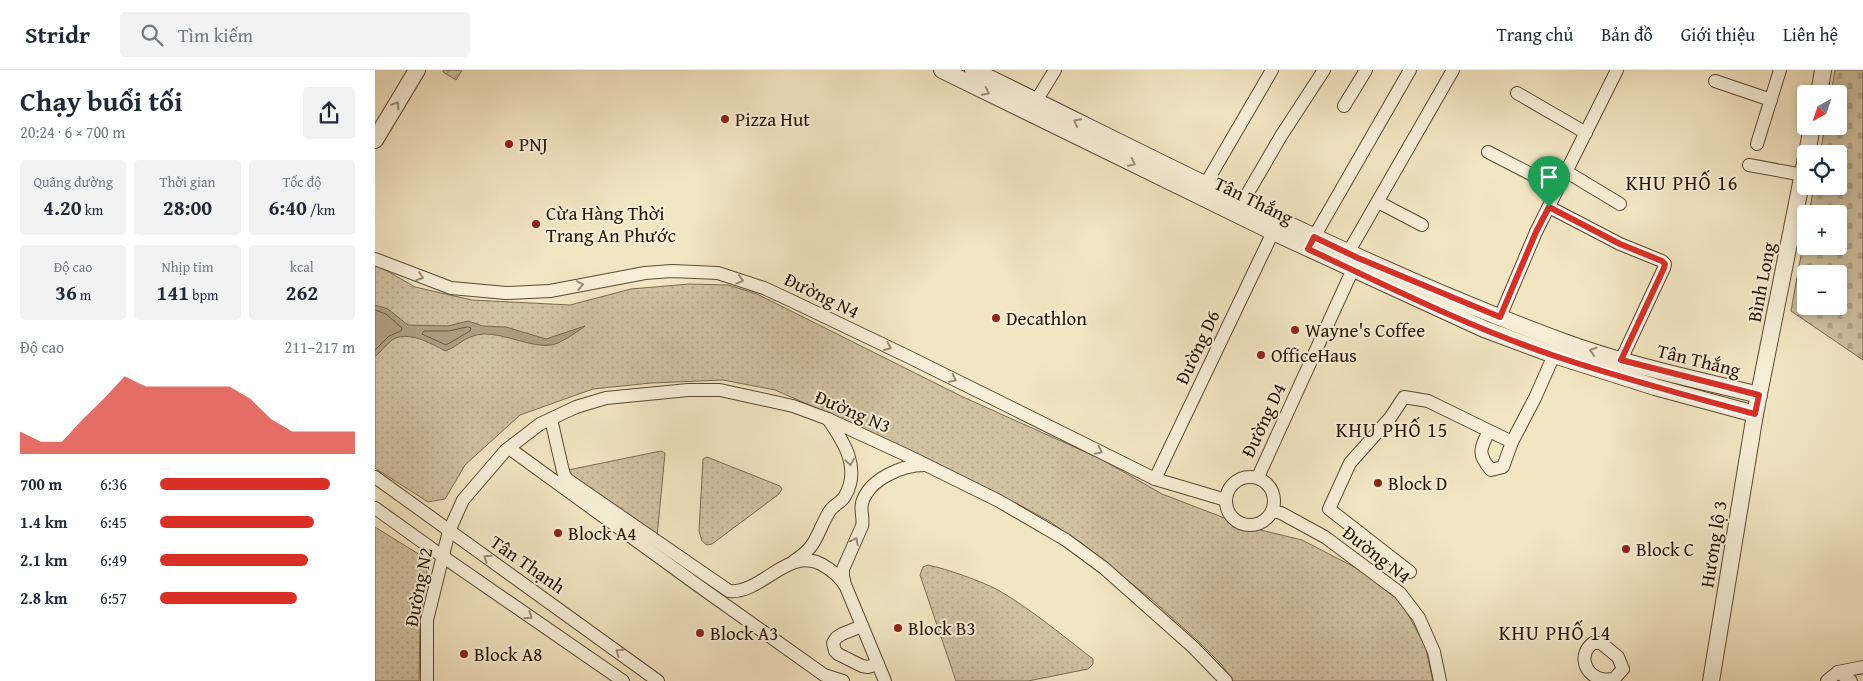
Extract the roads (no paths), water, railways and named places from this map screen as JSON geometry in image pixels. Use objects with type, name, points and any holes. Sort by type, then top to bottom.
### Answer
[{"type":"street","points":[[375,140],[417,70]]},
{"type":"street","name":"Tân Thắng","points":[[942,70],[1350,261],[1484,329],[1554,356],[1655,387],[1755,414]]},
{"type":"street","name":"Tân Thắng","points":[[973,70],[1242,203],[1275,226]]},
{"type":"street","points":[[1036,101],[1055,70]]},
{"type":"street","points":[[1205,185],[1272,70]]},
{"type":"street","points":[[1242,203],[1281,136],[1324,70]]},
{"type":"street","points":[[1344,106],[1366,70]]},
{"type":"street","points":[[1311,243],[1410,70]]},
{"type":"street","name":"Đường D4","points":[[1258,477],[1350,261],[1378,202],[1453,70]]},
{"type":"street","points":[[1500,317],[1536,232],[1617,70]]},
{"type":"street","points":[[1757,144],[1780,70]]},
{"type":"street","points":[[1820,85],[1822,70]]},
{"type":"street","points":[[1715,81],[1771,100]]},
{"type":"street","points":[[1517,93],[1586,133]]},
{"type":"street","points":[[1488,152],[1559,188]]},
{"type":"street","points":[[1749,165],[1797,174]]},
{"type":"street","points":[[1567,172],[1620,204]]},
{"type":"street","name":"Bình Long","points":[[1755,414],[1799,195]]},
{"type":"street","points":[[1378,202],[1422,226]]},
{"type":"street","points":[[1549,207],[1620,244],[1662,261],[1665,264],[1621,360]]},
{"type":"street","name":"Đường D6","points":[[1155,479],[1275,226]]},
{"type":"street","name":"Đường N4","points":[[375,259],[451,288],[506,294],[550,291],[645,273],[672,271],[717,273],[764,288],[794,302],[1155,479],[1226,500]]},
{"type":"street","name":"Tân Thắng","points":[[1350,261],[1565,343],[1621,360],[1759,395]]},
{"type":"street","points":[[1489,431],[1481,448],[1483,460],[1491,470],[1503,467],[1511,442],[1535,398],[1554,356]]},
{"type":"street","name":"Đường N3","points":[[449,531],[463,500],[509,448],[540,424],[576,407],[606,398],[688,390],[720,390],[793,406],[828,419],[999,501],[1066,540],[1104,568],[1193,647],[1226,681]]},
{"type":"street","points":[[1410,572],[1329,509],[1350,464],[1390,418],[1404,397],[1428,401],[1511,442]]},
{"type":"street","name":"Hương lộ 3","points":[[1711,681],[1755,414]]},
{"type":"street","points":[[551,419],[561,468],[568,480],[729,591],[743,590],[794,561],[813,546]]},
{"type":"street","points":[[817,562],[813,555],[813,546],[829,512],[844,498],[851,479],[851,461],[843,441],[828,419]]},
{"type":"street","points":[[509,448],[824,674],[843,681]]},
{"type":"street","points":[[846,587],[843,576],[844,565],[862,526],[861,510],[864,497],[881,480],[903,467],[925,464]]},
{"type":"street","points":[[1258,477],[1270,486],[1275,501],[1272,511],[1264,521],[1257,524],[1241,524],[1234,520],[1229,513],[1226,500],[1228,489],[1240,478],[1258,477]]},
{"type":"street","name":"Tân Thạnh","points":[[375,478],[658,681]]},
{"type":"street","points":[[838,503],[853,504],[862,515]]},
{"type":"street","points":[[375,508],[623,681]]},
{"type":"street","name":"Đường N4","points":[[1272,511],[1281,513],[1325,538],[1400,593],[1419,618],[1431,643],[1440,681]]},
{"type":"street","name":"Đường N2","points":[[427,681],[427,620],[449,531]]},
{"type":"street","points":[[794,561],[809,560],[817,562],[841,578],[885,681]]},
{"type":"street","points":[[831,570],[844,565]]},
{"type":"street","points":[[862,626],[836,638],[833,643],[835,651],[862,666],[868,667],[878,664]]},
{"type":"street","points":[[1827,681],[1838,672],[1863,667]]},
{"type":"street","points":[[1838,672],[1851,681]]},
{"type":"water","points":[[375,305],[388,309],[408,325],[448,326],[468,321],[483,326],[506,327],[546,339],[585,326],[564,340],[551,345],[535,344],[491,334],[483,334],[466,339],[445,351],[419,339],[405,336],[398,337],[392,340],[375,357]]},
{"type":"place","name":"Pizza Hut","points":[[725,119]]},
{"type":"place","name":"PNJ","points":[[509,144]]},
{"type":"place","name":"Cừa Hàng Thời Trang An Phước","points":[[536,224]]},
{"type":"place","name":"Decathlon","points":[[996,318]]},
{"type":"place","name":"Wayne's Coffee","points":[[1295,330]]},
{"type":"place","name":"OfficeHaus","points":[[1261,355]]},
{"type":"place","name":"Block D","points":[[1378,483]]},
{"type":"place","name":"Block A4","points":[[558,533]]},
{"type":"place","name":"Block C","points":[[1626,549]]},
{"type":"place","name":"Block B3","points":[[898,628]]},
{"type":"place","name":"Block A3","points":[[700,633]]},
{"type":"place","name":"Block A8","points":[[464,654]]},
{"type":"district","name":"KHU PHỐ 16","points":[[1682,183]]},
{"type":"district","name":"KHU PHỐ 15","points":[[1392,430]]},
{"type":"district","name":"KHU PHỐ 14","points":[[1555,633]]}]
